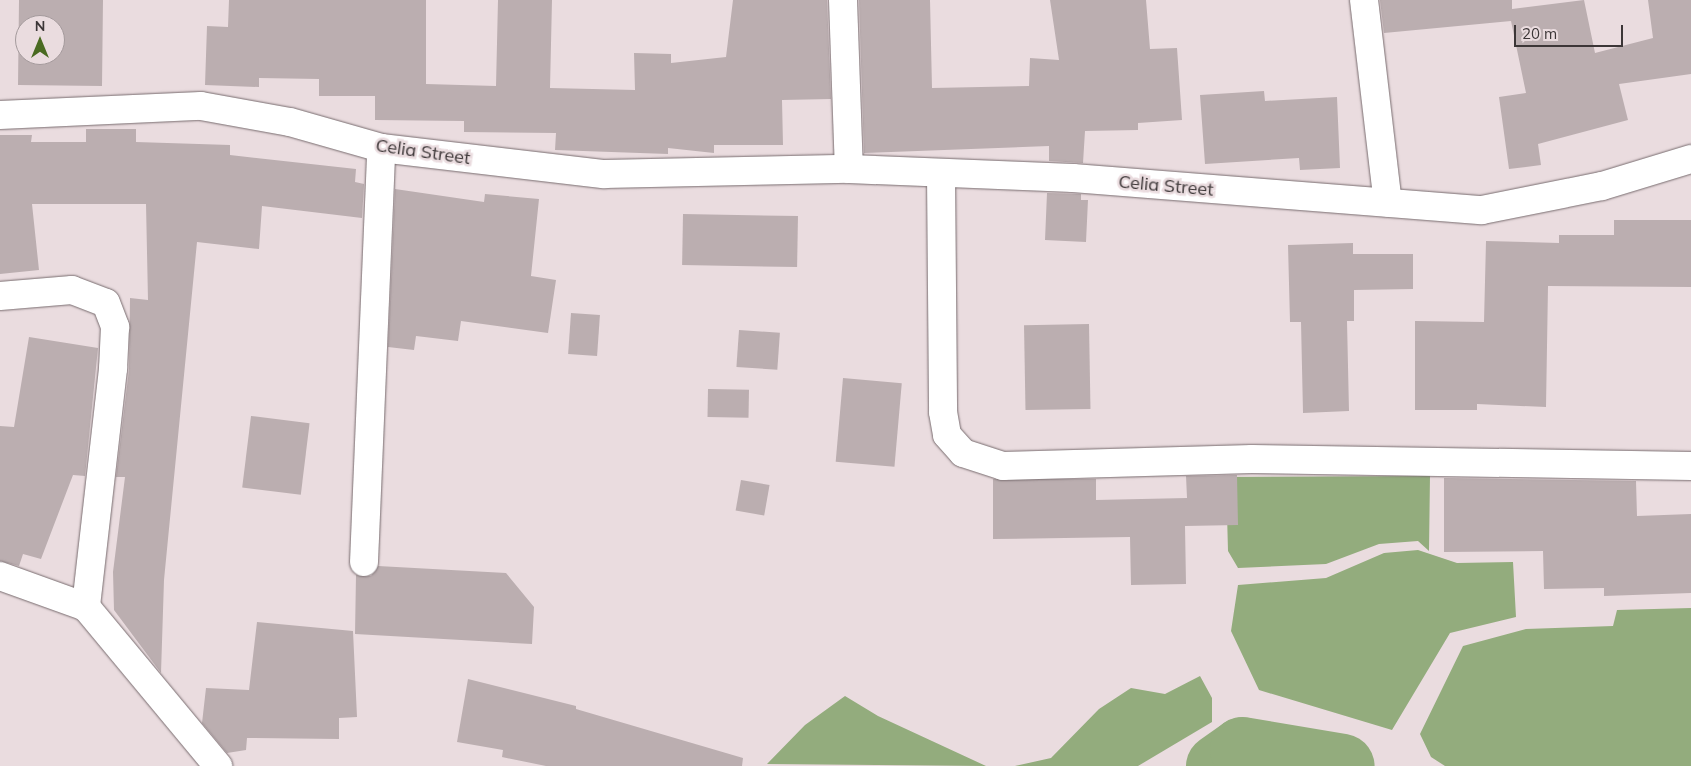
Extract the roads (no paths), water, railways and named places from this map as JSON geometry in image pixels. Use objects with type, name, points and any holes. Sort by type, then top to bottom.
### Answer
[{"type":"street","points":[[843,0],[849,169]]},
{"type":"street","points":[[1364,0],[1388,203]]},
{"type":"street","name":"Celia Street","points":[[0,115],[201,106],[290,122],[381,148],[604,174],[849,169],[1073,178],[1482,210],[1602,186],[1691,159]]},
{"type":"street","points":[[364,562],[381,148]]},
{"type":"street","points":[[942,174],[943,412],[947,435],[963,454],[1003,466],[1252,459],[1691,466]]},
{"type":"street","points":[[0,296],[72,290],[106,303],[115,327],[86,606]]},
{"type":"street","points":[[0,576],[86,606],[218,766]]},
{"type":"waterway","points":[[1218,766],[1242,749],[1342,766]]}]
